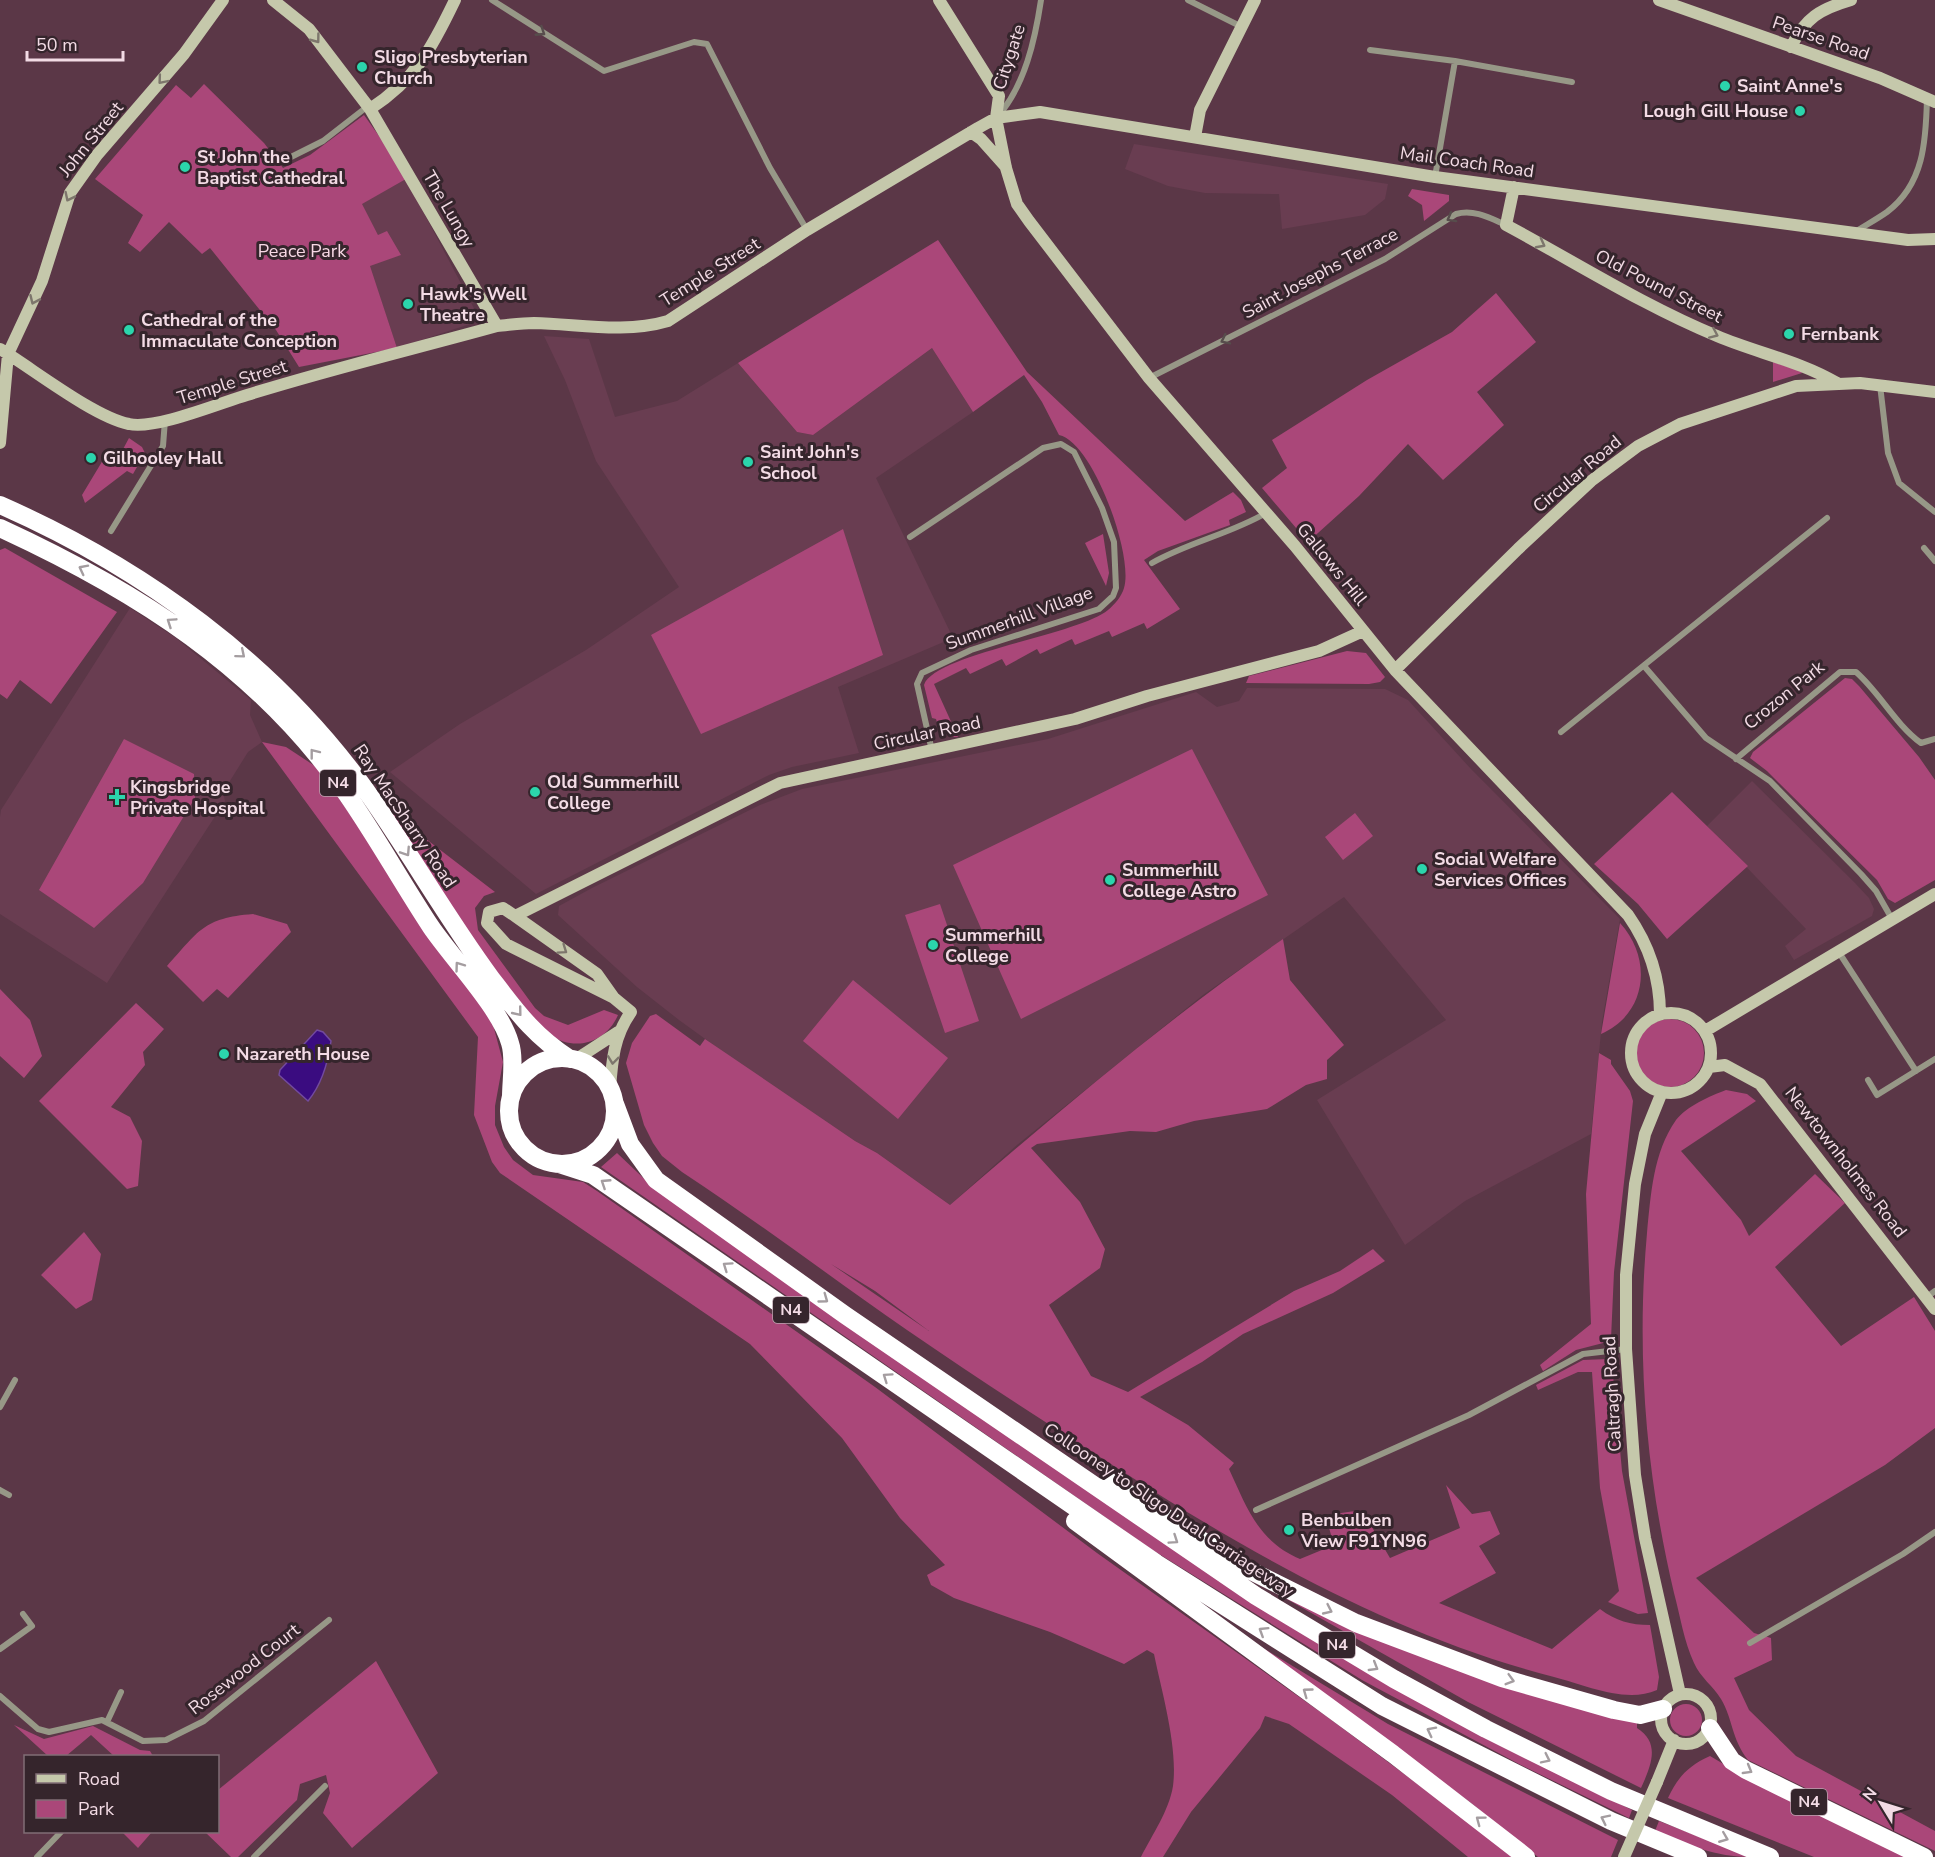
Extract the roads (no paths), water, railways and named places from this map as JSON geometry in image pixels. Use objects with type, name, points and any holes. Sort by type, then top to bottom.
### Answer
[{"type":"highway","name":"Ray MacSharry Road","points":[[0,505],[126,570],[184,609],[283,691],[365,789],[458,934],[519,1015],[544,1043],[573,1059]]},
{"type":"highway","name":"Ray MacSharry Road","points":[[0,528],[143,603],[231,667],[289,724],[345,792],[431,927],[495,1012],[510,1043],[511,1097]]},
{"type":"highway","points":[[511,1097],[517,1083],[527,1071],[540,1063],[554,1059],[573,1059]]},
{"type":"highway","name":"N4","points":[[573,1059],[590,1066],[602,1076],[612,1096]]},
{"type":"highway","points":[[559,1164],[575,1163],[589,1157],[601,1147],[610,1134],[615,1119],[612,1096]]},
{"type":"highway","name":"Collooney to Sligo Dual Carriageway","points":[[612,1096],[630,1144],[656,1180],[1256,1596],[1394,1679],[1611,1791],[1770,1857]]},
{"type":"highway","name":"N4","points":[[511,1097],[509,1113],[512,1128],[519,1142],[530,1154],[544,1161],[593,1175],[1156,1563],[1382,1706],[1611,1821],[1698,1857]]},
{"type":"highway","name":"N4","points":[[936,1376],[1022,1424],[1245,1568],[1345,1618],[1502,1678],[1614,1710],[1640,1715],[1663,1709]]},
{"type":"highway","name":"N4","points":[[935,1410],[1010,1473],[1393,1754],[1526,1857]]},
{"type":"highway","name":"N4","points":[[1710,1728],[1732,1761],[1746,1770],[1924,1857]]},
{"type":"street","name":"John Street","points":[[0,443],[4,351],[42,281],[63,210],[77,182],[184,54],[224,0]]},
{"type":"street","name":"The Lungy","points":[[273,0],[309,29],[369,108],[497,326]]},
{"type":"street","points":[[289,158],[323,141],[369,108],[394,94],[414,75],[434,45],[455,0]]},
{"type":"street","points":[[492,0],[604,71],[694,42],[707,44],[770,168],[807,230]]},
{"type":"street","name":"Gallows Hill","points":[[939,0],[999,96],[996,118],[1006,168],[1017,204],[1029,221],[1149,378],[1266,513],[1395,669],[1628,915],[1643,936],[1652,958],[1660,1014]]},
{"type":"street","name":"Citygate","points":[[996,118],[1012,100],[1029,55],[1041,0]]},
{"type":"street","points":[[1188,0],[1242,27]]},
{"type":"street","points":[[1195,137],[1200,110],[1255,0]]},
{"type":"street","name":"Pearse Road","points":[[1659,0],[1931,100]]},
{"type":"street","points":[[1791,47],[1801,26],[1809,17],[1851,0]]},
{"type":"street","points":[[1370,50],[1455,61],[1572,82]]},
{"type":"street","points":[[1436,177],[1455,61]]},
{"type":"street","points":[[1854,233],[1885,214],[1912,186],[1922,161],[1931,100]]},
{"type":"street","name":"Mail Coach Road","points":[[996,118],[1040,112],[1436,177],[1908,240],[1935,239]]},
{"type":"street","name":"Temple Street","points":[[4,351],[77,399],[120,422],[140,425],[497,326],[532,323],[625,328],[651,326],[668,321],[807,230],[996,118]]},
{"type":"street","points":[[971,132],[981,139],[1006,168]]},
{"type":"street","points":[[1506,225],[1514,187]]},
{"type":"street","name":"Saint Josephs Terrace","points":[[1149,378],[1385,259],[1456,214],[1464,212],[1483,214],[1506,225]]},
{"type":"street","name":"Old Pound Street","points":[[1506,225],[1700,328],[1817,371],[1837,383]]},
{"type":"street","name":"Circular Road","points":[[1395,669],[1575,496],[1638,446],[1680,424],[1738,403],[1796,386],[1837,383],[1880,384],[1935,392]]},
{"type":"street","points":[[1880,384],[1888,453],[1899,483],[1935,512]]},
{"type":"street","points":[[111,531],[163,446],[165,419]]},
{"type":"street","name":"Summerhill Village","points":[[910,537],[1043,448],[1061,444],[1074,452],[1102,508],[1114,542],[1116,588],[1113,596],[1099,609],[971,650],[922,673],[917,684],[932,751]]},
{"type":"street","points":[[1152,563],[1173,551],[1249,523],[1266,513]]},
{"type":"street","points":[[1561,732],[1827,518]]},
{"type":"street","points":[[1924,548],[1935,561]]},
{"type":"street","name":"Circular Road","points":[[515,916],[780,783],[1075,719],[1187,684],[1319,651],[1363,631]]},
{"type":"street","points":[[1644,666],[1706,738],[1770,781],[1861,874],[1876,891],[1893,920]]},
{"type":"street","name":"Crozon Park","points":[[1736,759],[1840,672],[1856,672],[1915,739],[1921,743],[1935,739]]},
{"type":"street","points":[[1705,1031],[1935,894]]},
{"type":"street","points":[[612,1096],[612,1057],[618,1032],[631,1012],[614,998],[506,944],[487,923],[489,912],[497,908],[508,909],[597,975],[614,998]]},
{"type":"street","points":[[1838,951],[1916,1071]]},
{"type":"street","points":[[1660,1014],[1685,1015],[1705,1031],[1712,1048],[1709,1067],[1695,1085],[1673,1093],[1662,1092],[1650,1087],[1640,1078],[1633,1067],[1630,1054],[1632,1041],[1638,1029],[1648,1020],[1660,1014]]},
{"type":"street","points":[[573,1059],[618,1032]]},
{"type":"street","points":[[1868,1080],[1877,1095],[1935,1059]]},
{"type":"street","name":"Newtownholmes Road","points":[[1709,1067],[1725,1065],[1760,1084],[1931,1294],[1935,1309]]},
{"type":"street","name":"Caltragh Road","points":[[1662,1092],[1645,1134],[1635,1184],[1626,1275],[1626,1349],[1629,1413],[1640,1506],[1680,1695]]},
{"type":"street","points":[[1256,1510],[1469,1414],[1583,1354],[1626,1349]]},
{"type":"street","points":[[0,1407],[15,1380]]},
{"type":"street","points":[[0,1490],[9,1495]]},
{"type":"street","points":[[1750,1643],[1903,1554],[1935,1532]]},
{"type":"street","points":[[0,1649],[32,1626],[23,1614]]},
{"type":"street","name":"Rosewood Court","points":[[107,1722],[143,1741],[155,1743],[184,1733],[213,1714],[329,1620]]},
{"type":"street","points":[[0,1696],[38,1730],[49,1732],[91,1720],[107,1722],[122,1692]]},
{"type":"street","points":[[1688,1694],[1702,1699],[1711,1713],[1710,1728],[1699,1741],[1690,1744],[1674,1740],[1662,1723],[1663,1709],[1673,1698],[1680,1695],[1688,1694]]},
{"type":"street","points":[[1624,1857],[1674,1740]]},
{"type":"street","points":[[254,1857],[297,1811],[325,1786]]},
{"type":"street","points":[[37,1857],[60,1833]]},
{"type":"place","name":"Sligo Presbyterian Church","points":[[362,67]]},
{"type":"place","name":"Saint Anne's","points":[[1725,86]]},
{"type":"place","name":"Lough Gill House","points":[[1800,111]]},
{"type":"place","name":"St John the Baptist Cathedral","points":[[185,167]]},
{"type":"place","name":"Hawk's Well Theatre","points":[[408,304]]},
{"type":"place","name":"Cathedral of the Immaculate Conception","points":[[129,330]]},
{"type":"place","name":"Fernbank","points":[[1789,334]]},
{"type":"place","name":"Gilhooley Hall","points":[[91,458]]},
{"type":"place","name":"Saint John's School","points":[[748,462]]},
{"type":"place","name":"Old Summerhill College","points":[[535,792]]},
{"type":"place","name":"Kingsbridge Private Hospital","points":[[117,797]]},
{"type":"place","name":"Social Welfare Services Offices","points":[[1422,869]]},
{"type":"place","name":"Summerhill College Astro","points":[[1110,880]]},
{"type":"place","name":"Summerhill College","points":[[933,945]]},
{"type":"place","name":"Nazareth House","points":[[224,1054]]},
{"type":"place","name":"Benbulben View F91YN96","points":[[1289,1530]]},
{"type":"park label","name":"Peace Park","points":[[302,251]]}]
